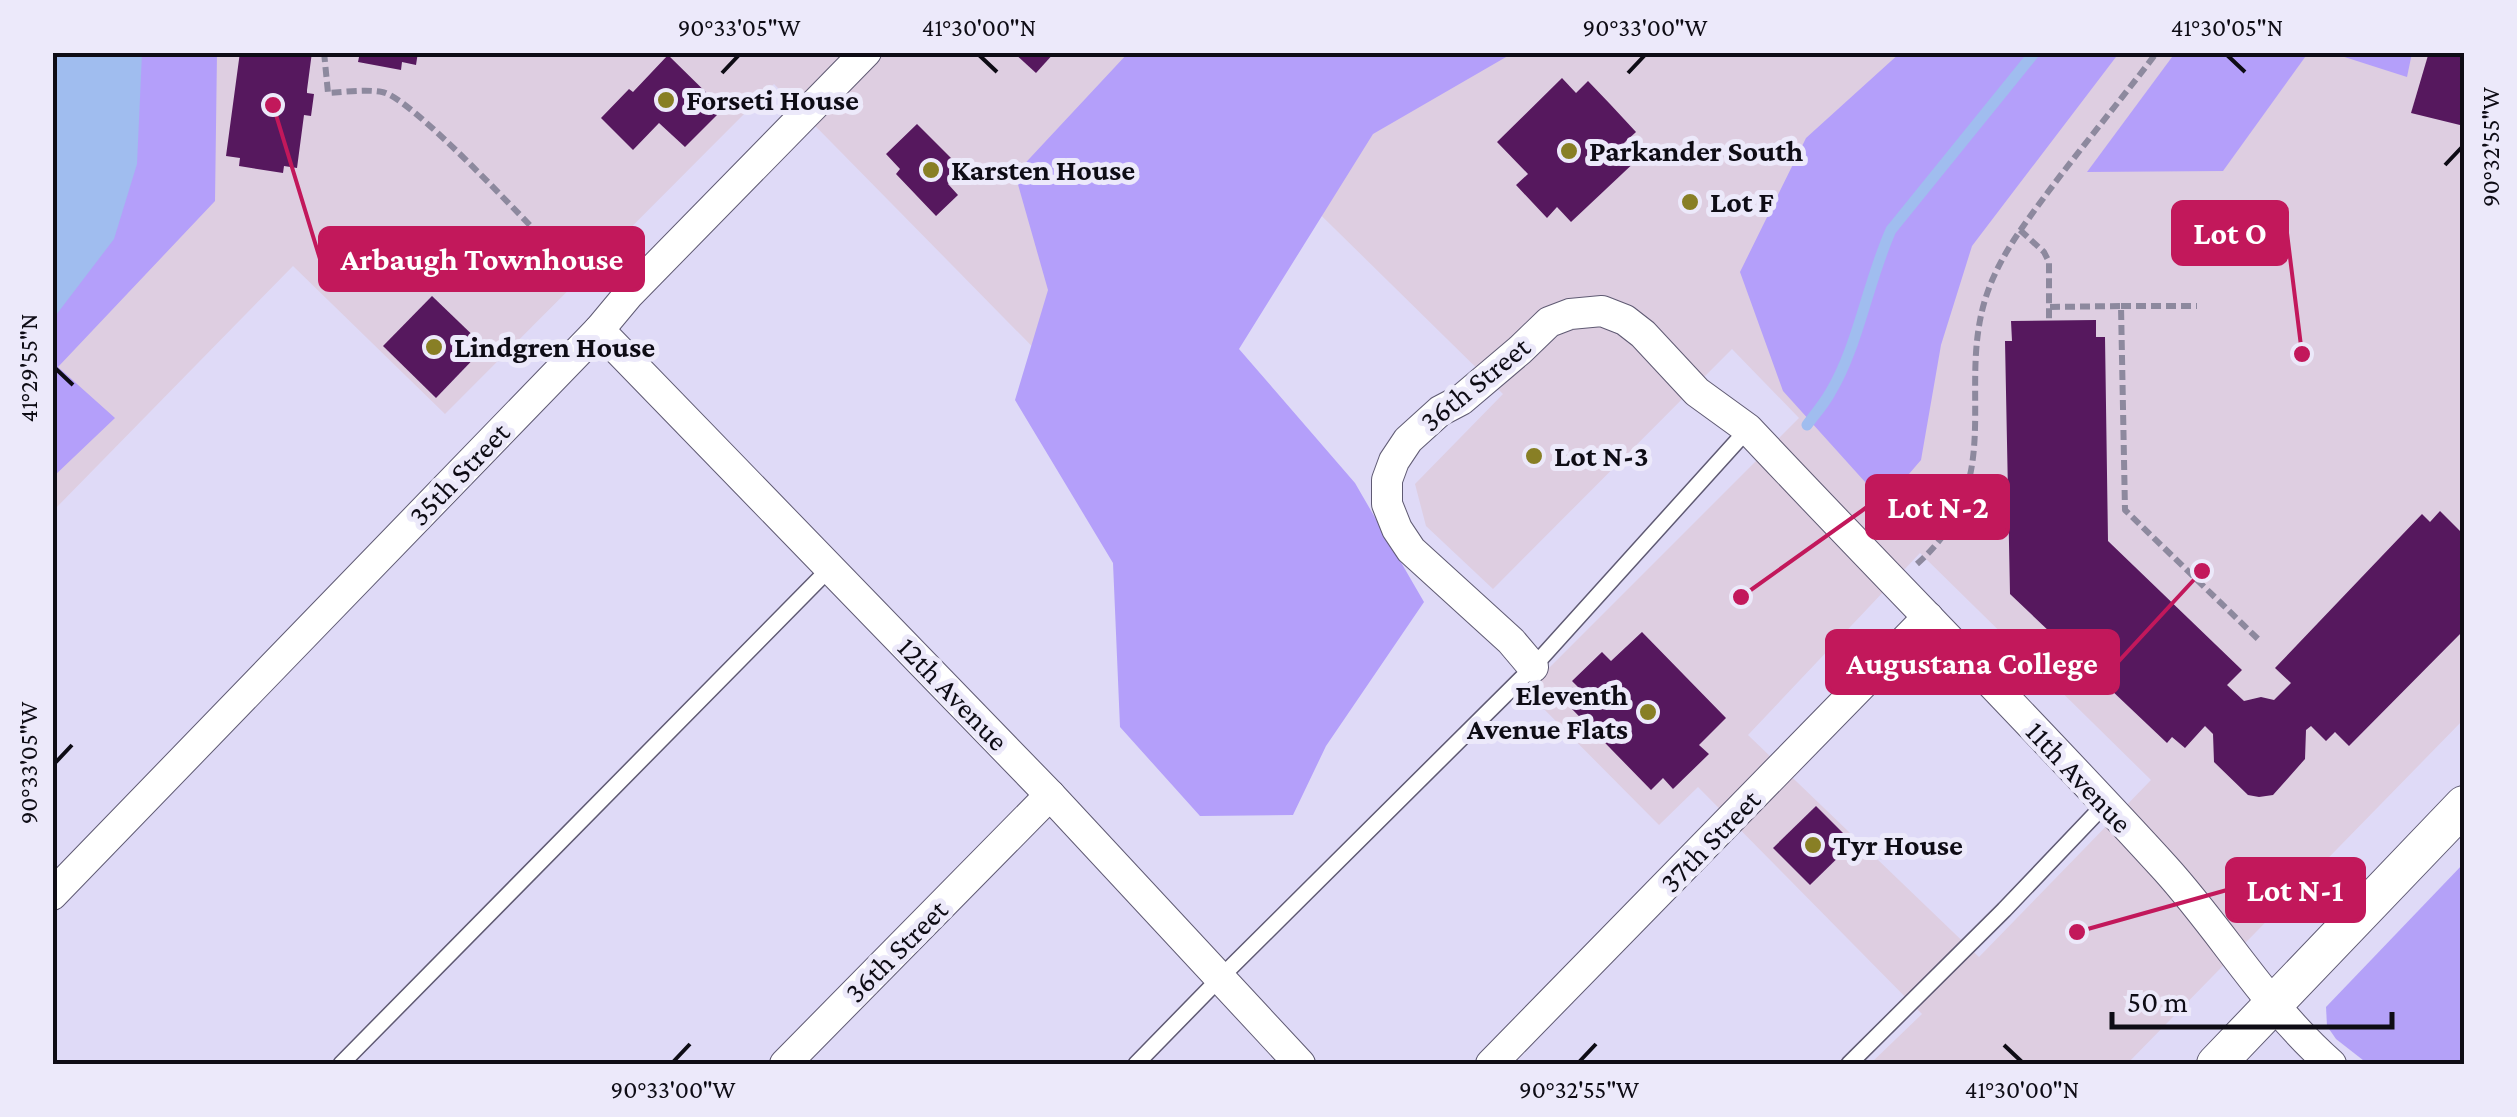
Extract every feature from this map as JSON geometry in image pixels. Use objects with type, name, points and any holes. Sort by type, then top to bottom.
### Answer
[{"type":"street","name":"35th Street","points":[[52,896],[599,330],[628,294],[866,52]]},
{"type":"street","name":"36th Street","points":[[1533,667],[1411,550],[1387,504],[1387,480],[1408,440],[1440,411],[1461,400],[1549,322],[1570,314],[1602,311],[1625,320],[1643,334]]},
{"type":"street","name":"12th Avenue","points":[[599,330],[1050,795],[1300,1064]]},
{"type":"street","name":"11th Avenue","points":[[1643,334],[1697,392],[1748,429],[2106,804],[2169,872],[2274,1005],[2331,1064]]},
{"type":"street","name":"37th Street","points":[[1491,1064],[1928,617]]},
{"type":"street","name":"36th Street","points":[[785,1064],[1050,795]]},
{"type":"street","points":[[2216,1064],[2464,805]]},
{"type":"lane","points":[[1136,1064],[1533,667],[1748,429]]},
{"type":"lane","points":[[341,1064],[830,567]]},
{"type":"lane","points":[[1849,1064],[2106,804]]},
{"type":"path","points":[[324,52],[328,93],[382,92],[396,97],[552,248]]},
{"type":"path","points":[[1894,584],[1934,548],[1966,494],[1976,444],[1981,315],[2008,246],[2157,52]]},
{"type":"path","points":[[2020,230],[2050,262],[2049,320]]},
{"type":"path","points":[[2121,306],[2124,510],[2258,639]]},
{"type":"path","points":[[2050,307],[2197,306]]},
{"type":"shaded area","points":[[1901,52],[2119,53],[1972,246],[1941,345],[1921,460],[1884,503],[1783,391],[1740,272],[1806,138]]},
{"type":"shaded area","points":[[53,53],[2464,53],[2464,719],[2127,1064],[1870,1064],[1922,1014],[1698,787],[1659,825],[1526,691],[1799,418],[1732,349],[1493,589],[1426,526],[1415,484],[1503,394],[1277,172],[1069,384],[774,84],[445,414],[293,266],[53,511]],"holes":[[[1920,553],[2151,780],[1979,957],[1748,735]]]},
{"type":"shaded area","points":[[53,53],[217,53],[215,201],[58,367],[115,418],[53,477]]},
{"type":"shaded area","points":[[1128,53],[1513,53],[1373,134],[1239,349],[1355,483],[1424,602],[1326,746],[1293,815],[1200,816],[1120,727],[1113,563],[1015,400],[1048,290],[1015,174]]},
{"type":"shaded area","points":[[2175,53],[2308,53],[2223,171],[2087,172]]},
{"type":"shaded area","points":[[2332,53],[2412,53],[2407,77]]},
{"type":"shaded area","points":[[2464,863],[2464,1064],[2368,1064],[2336,1039],[2327,1026],[2326,1007]]},
{"type":"water","points":[[53,52],[142,53],[137,164],[114,239],[53,319]]},
{"type":"building","points":[[240,52],[312,52],[307,93],[314,94],[311,116],[304,115],[297,168],[284,166],[283,173],[239,166],[240,158],[226,156]]},
{"type":"building","points":[[360,52],[418,52],[416,65],[402,62],[401,70],[358,62]]},
{"type":"building","points":[[1013,52],[1055,52],[1036,73]]},
{"type":"building","points":[[2429,52],[2464,52],[2464,126],[2411,113]]},
{"type":"building","name":"Forseti House","points":[[668,55],[723,109],[685,147],[659,123],[633,150],[601,118]]},
{"type":"building","name":"Parkander South","points":[[1562,78],[1576,93],[1588,81],[1636,132],[1624,143],[1639,158],[1571,222],[1557,207],[1547,218],[1516,185],[1528,174],[1497,142]]},
{"type":"building","name":"Karsten House","points":[[917,124],[963,170],[948,184],[958,195],[936,216],[896,174],[900,169],[886,154]]},
{"type":"building","name":"Lindgren House","points":[[432,296],[485,347],[436,398],[383,346]]},
{"type":"building","points":[[2096,320],[2096,337],[2105,337],[2108,541],[2242,670],[2227,685],[2244,701],[2261,697],[2274,700],[2291,683],[2275,668],[2422,514],[2430,522],[2440,511],[2464,535],[2464,630],[2349,746],[2335,732],[2326,741],[2311,726],[2306,730],[2305,759],[2273,795],[2248,795],[2214,762],[2213,734],[2205,726],[2185,748],[2172,737],[2167,743],[2010,594],[2005,341],[2012,341],[2011,321]]},
{"type":"building","name":"Eleventh Avenue Flats","points":[[1642,632],[1726,718],[1699,745],[1709,754],[1673,789],[1663,778],[1651,790],[1570,707],[1584,693],[1572,681],[1602,652],[1611,661]]},
{"type":"building","name":"Tyr House","points":[[1816,806],[1853,843],[1810,885],[1773,848]]},
{"type":"waterway","points":[[1807,425],[1840,375],[1891,230],[2035,52]]},
{"type":"place","name":"Forseti House","points":[[666,100]]},
{"type":"place","name":"Arbaugh Townhouse","points":[[273,105]]},
{"type":"place","name":"Parkander South","points":[[1569,151]]},
{"type":"place","name":"Karsten House","points":[[931,170]]},
{"type":"place","name":"Lot F","points":[[1690,202]]},
{"type":"place","name":"Lindgren House","points":[[434,347]]},
{"type":"place","name":"Lot O","points":[[2302,354]]},
{"type":"place","name":"Lot N-3","points":[[1534,456]]},
{"type":"place","name":"Augustana College","points":[[2202,571]]},
{"type":"place","name":"Lot N-2","points":[[1741,597]]},
{"type":"place","name":"Eleventh Avenue Flats","points":[[1648,712]]},
{"type":"place","name":"Tyr House","points":[[1813,845]]},
{"type":"place","name":"Lot N-1","points":[[2077,932]]}]
